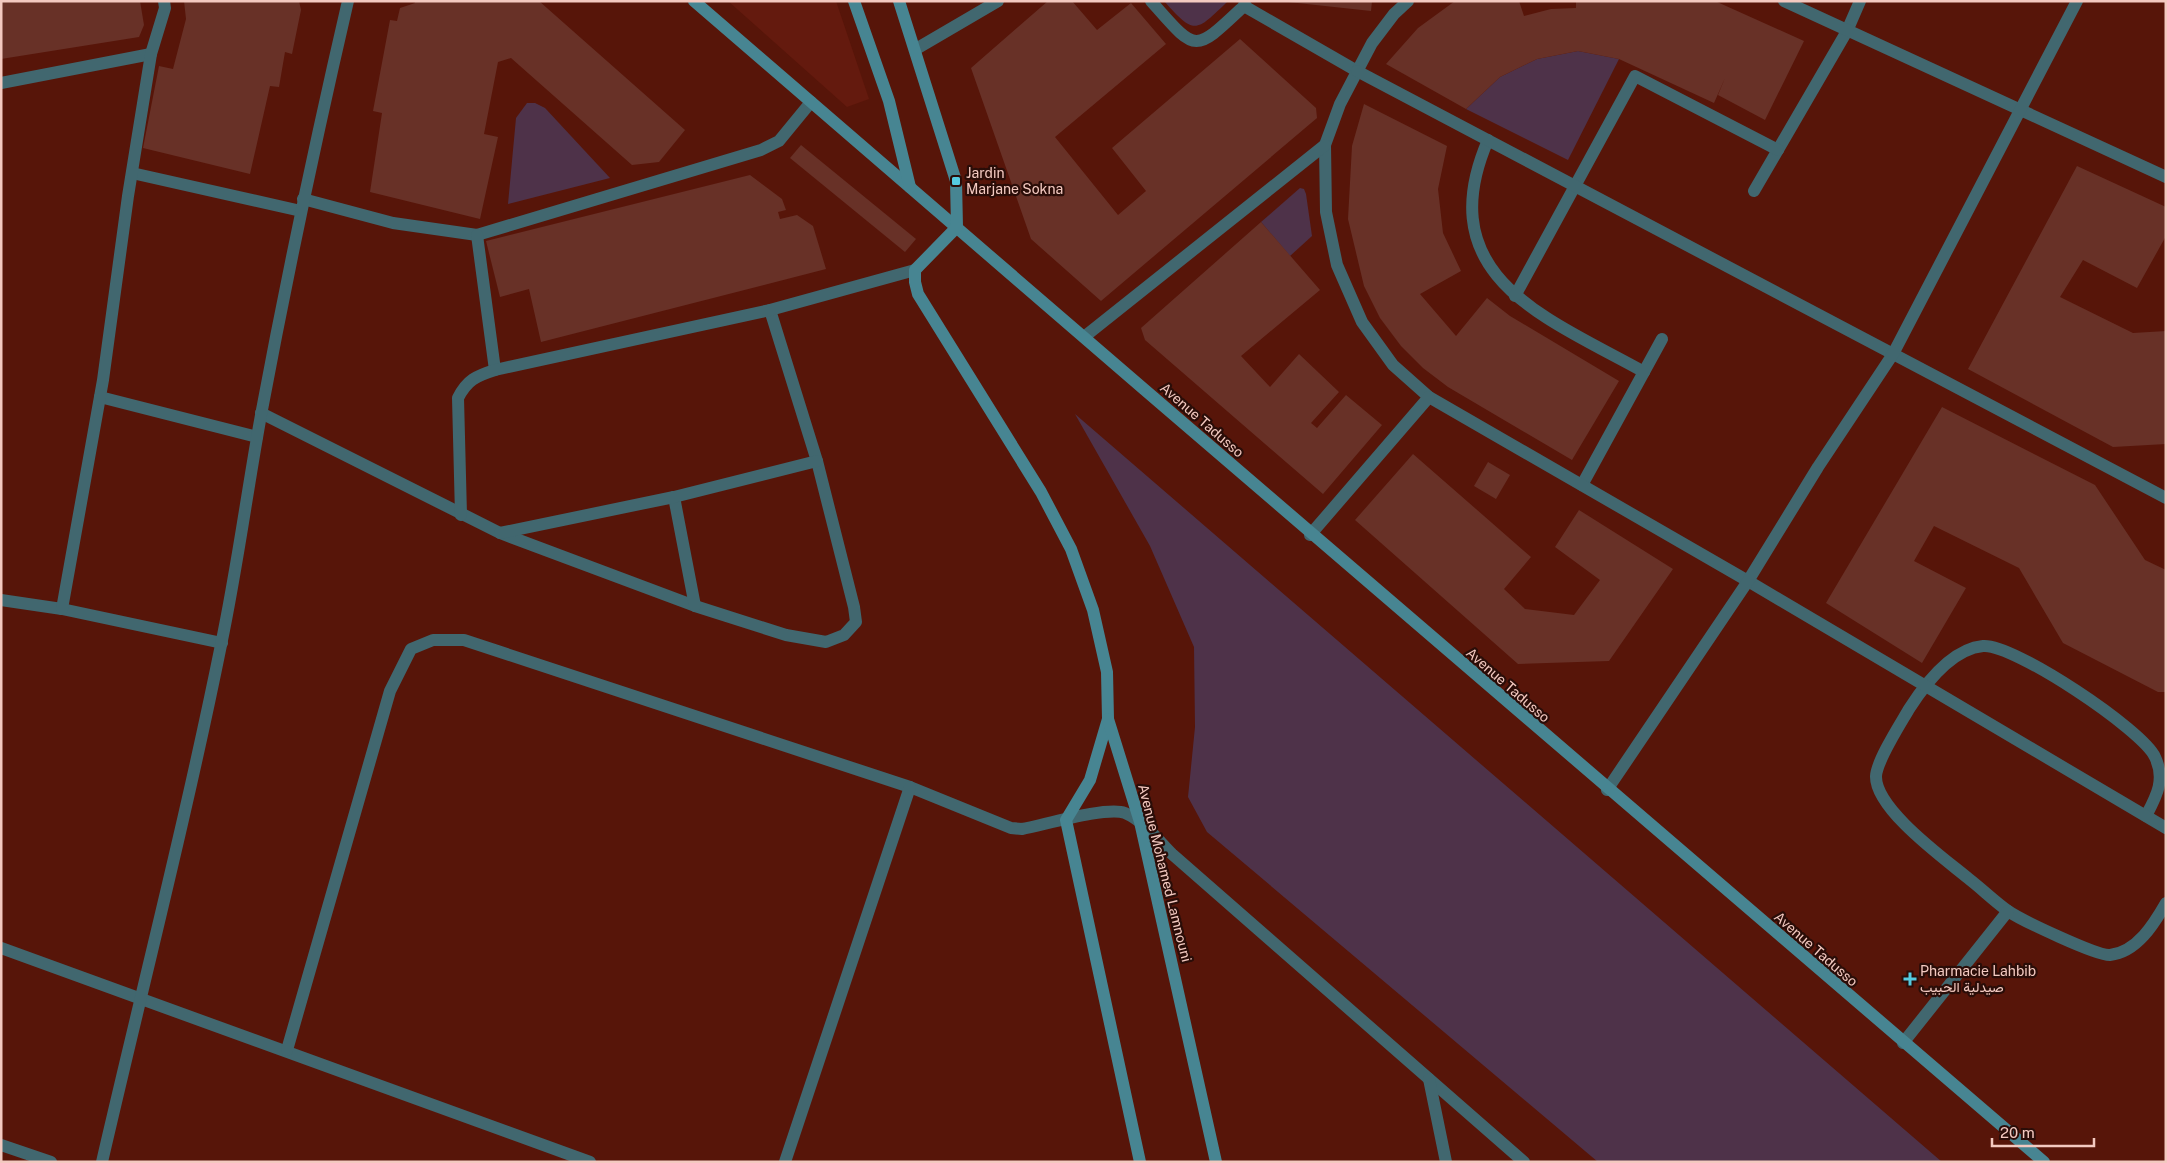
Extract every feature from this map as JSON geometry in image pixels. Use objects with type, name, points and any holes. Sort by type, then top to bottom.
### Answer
[{"type":"street","points":[[62,609],[100,397],[151,54],[165,8],[164,1]]},
{"type":"street","points":[[102,1162],[140,997],[164,908],[222,643],[261,413],[302,205],[348,1]]},
{"type":"street","name":"Avenue Tadusso","points":[[694,1],[1084,337],[1310,535],[2044,1162]]},
{"type":"street","points":[[854,1],[889,101],[910,187]]},
{"type":"street","points":[[461,515],[458,398],[465,384],[495,370],[770,310],[915,270],[957,227],[956,181],[916,49],[899,1]]},
{"type":"street","points":[[916,49],[998,1]]},
{"type":"street","points":[[1151,1],[1180,34],[1193,42],[1207,40],[1244,4],[1357,71],[2166,498]]},
{"type":"street","points":[[1408,1],[1395,8],[1372,43],[1340,104],[1326,145],[1326,212],[1337,265],[1362,322],[1392,365],[1429,397],[1748,580],[2166,828]]},
{"type":"street","points":[[1784,1],[2020,111],[2166,176]]},
{"type":"street","points":[[1754,191],[1848,31],[1860,1]]},
{"type":"street","points":[[1607,790],[1748,580],[1818,467],[1893,354],[2077,1]]},
{"type":"street","points":[[1,83],[151,54]]},
{"type":"street","points":[[1515,296],[1635,76],[1778,150]]},
{"type":"street","points":[[132,173],[393,223],[478,235],[761,150],[779,141],[811,102]]},
{"type":"street","points":[[1488,140],[1473,182],[1474,222],[1486,259],[1496,276],[1515,296],[1540,314],[1644,372]]},
{"type":"street","points":[[1084,337],[1326,145]]},
{"type":"street","points":[[478,235],[495,370]]},
{"type":"street","points":[[915,270],[918,294],[1041,492],[1071,549],[1093,610],[1107,672],[1108,719],[1090,780],[1066,820],[1140,1162]]},
{"type":"street","points":[[261,413],[500,533],[695,606],[786,635],[826,642],[844,635],[856,622],[854,607],[817,461],[770,310]]},
{"type":"street","points":[[1582,485],[1662,340]]},
{"type":"street","points":[[100,397],[257,436]]},
{"type":"street","points":[[1310,535],[1429,397]]},
{"type":"street","points":[[500,533],[674,496],[817,461]]},
{"type":"street","points":[[674,496],[695,606]]},
{"type":"street","points":[[1,600],[62,609],[222,643]]},
{"type":"street","points":[[287,1050],[390,692],[411,648],[433,640],[464,640],[910,787],[1011,828],[1022,829],[1110,811],[1125,813],[1140,822],[1172,854],[1524,1162]]},
{"type":"street","points":[[2146,816],[2160,786],[2155,757],[2116,717],[2029,662],[2006,651],[1984,646],[1950,660],[1925,685],[1892,736],[1876,776],[1881,792],[1892,810],[1915,834],[2008,911],[2088,949],[2109,955],[2121,952],[2135,944],[2158,918],[2166,903]]},
{"type":"street","name":"Avenue Mohamed Lamnouni","points":[[1108,719],[1140,822],[1216,1162]]},
{"type":"street","points":[[784,1162],[910,787]]},
{"type":"street","points":[[1903,1043],[2008,911]]},
{"type":"street","points":[[1,948],[287,1050],[590,1162]]},
{"type":"street","points":[[1429,1079],[1446,1162]]},
{"type":"street","points":[[1,1145],[51,1162]]},
{"type":"shaded area","points":[[728,1],[836,1],[869,99],[847,107]]},
{"type":"shaded area","points":[[1164,1],[1228,1],[1209,19],[1196,26],[1189,25]]},
{"type":"shaded area","points":[[1578,51],[1619,59],[1568,160],[1466,109],[1500,77],[1537,59]]},
{"type":"shaded area","points":[[527,103],[535,103],[545,108],[610,178],[508,204],[516,118]]},
{"type":"shaded area","points":[[1300,188],[1304,189],[1306,194],[1312,236],[1290,256],[1261,222]]},
{"type":"shaded area","points":[[1075,414],[1942,1162],[1598,1162],[1207,832],[1188,797],[1195,727],[1194,647],[1150,546]]},
{"type":"building","points":[[1,1],[140,1],[144,25],[139,37],[1,59]]},
{"type":"building","points":[[184,1],[299,1],[301,10],[292,54],[285,52],[279,87],[270,86],[250,174],[143,148],[159,66],[173,69],[186,19]]},
{"type":"building","points":[[414,1],[539,1],[685,130],[659,162],[632,165],[511,58],[498,62],[484,134],[498,137],[480,219],[370,192],[382,113],[373,111],[390,20],[397,21],[400,8],[415,3]]},
{"type":"building","points":[[1048,1],[1072,1],[1097,30],[1131,3],[1166,44],[1055,137],[1118,215],[1146,191],[1112,148],[1240,39],[1316,108],[1317,118],[1101,301],[1031,239],[971,68]]},
{"type":"building","points":[[1279,1],[1372,1],[1371,11]]},
{"type":"building","points":[[1455,1],[1519,1],[1524,16],[1551,9],[1576,8],[1576,1],[1715,1],[1804,41],[1765,120],[1718,95],[1725,78],[1714,103],[1619,59],[1578,51],[1537,59],[1500,77],[1466,109],[1386,64],[1418,28]]},
{"type":"building","points":[[1364,104],[1447,146],[1438,189],[1443,233],[1461,271],[1420,294],[1456,336],[1487,298],[1510,316],[1619,381],[1572,460],[1448,387],[1423,368],[1401,346],[1380,318],[1364,286],[1348,219],[1352,146]]},
{"type":"building","points":[[801,145],[916,239],[905,252],[790,158]]},
{"type":"building","points":[[2077,166],[2166,207],[2166,236],[2137,288],[2083,260],[2060,297],[2133,333],[2166,331],[2166,444],[2113,447],[1968,369]]},
{"type":"building","points":[[750,175],[782,199],[786,210],[778,212],[780,219],[797,215],[813,226],[826,269],[541,342],[529,289],[500,297],[486,241]]},
{"type":"building","points":[[1261,222],[1320,290],[1241,356],[1270,387],[1299,354],[1339,392],[1311,423],[1317,428],[1346,395],[1382,425],[1323,494],[1145,340],[1141,328]]},
{"type":"building","points":[[1942,407],[2095,485],[2145,560],[2166,570],[2166,692],[2158,692],[2063,643],[2019,568],[1934,526],[1914,561],[1966,588],[1922,663],[1826,603]]},
{"type":"building","points":[[1413,454],[1531,557],[1504,589],[1525,609],[1574,615],[1600,580],[1555,547],[1579,510],[1673,569],[1609,661],[1518,664],[1355,520]]},
{"type":"building","points":[[1488,462],[1510,475],[1496,499],[1474,486]]},
{"type":"place","name":"Jardin Marjane Sokna","points":[[956,181]]},
{"type":"place","name":"Pharmacie Lahbib صيدلية الحبيب","points":[[1910,979]]}]
